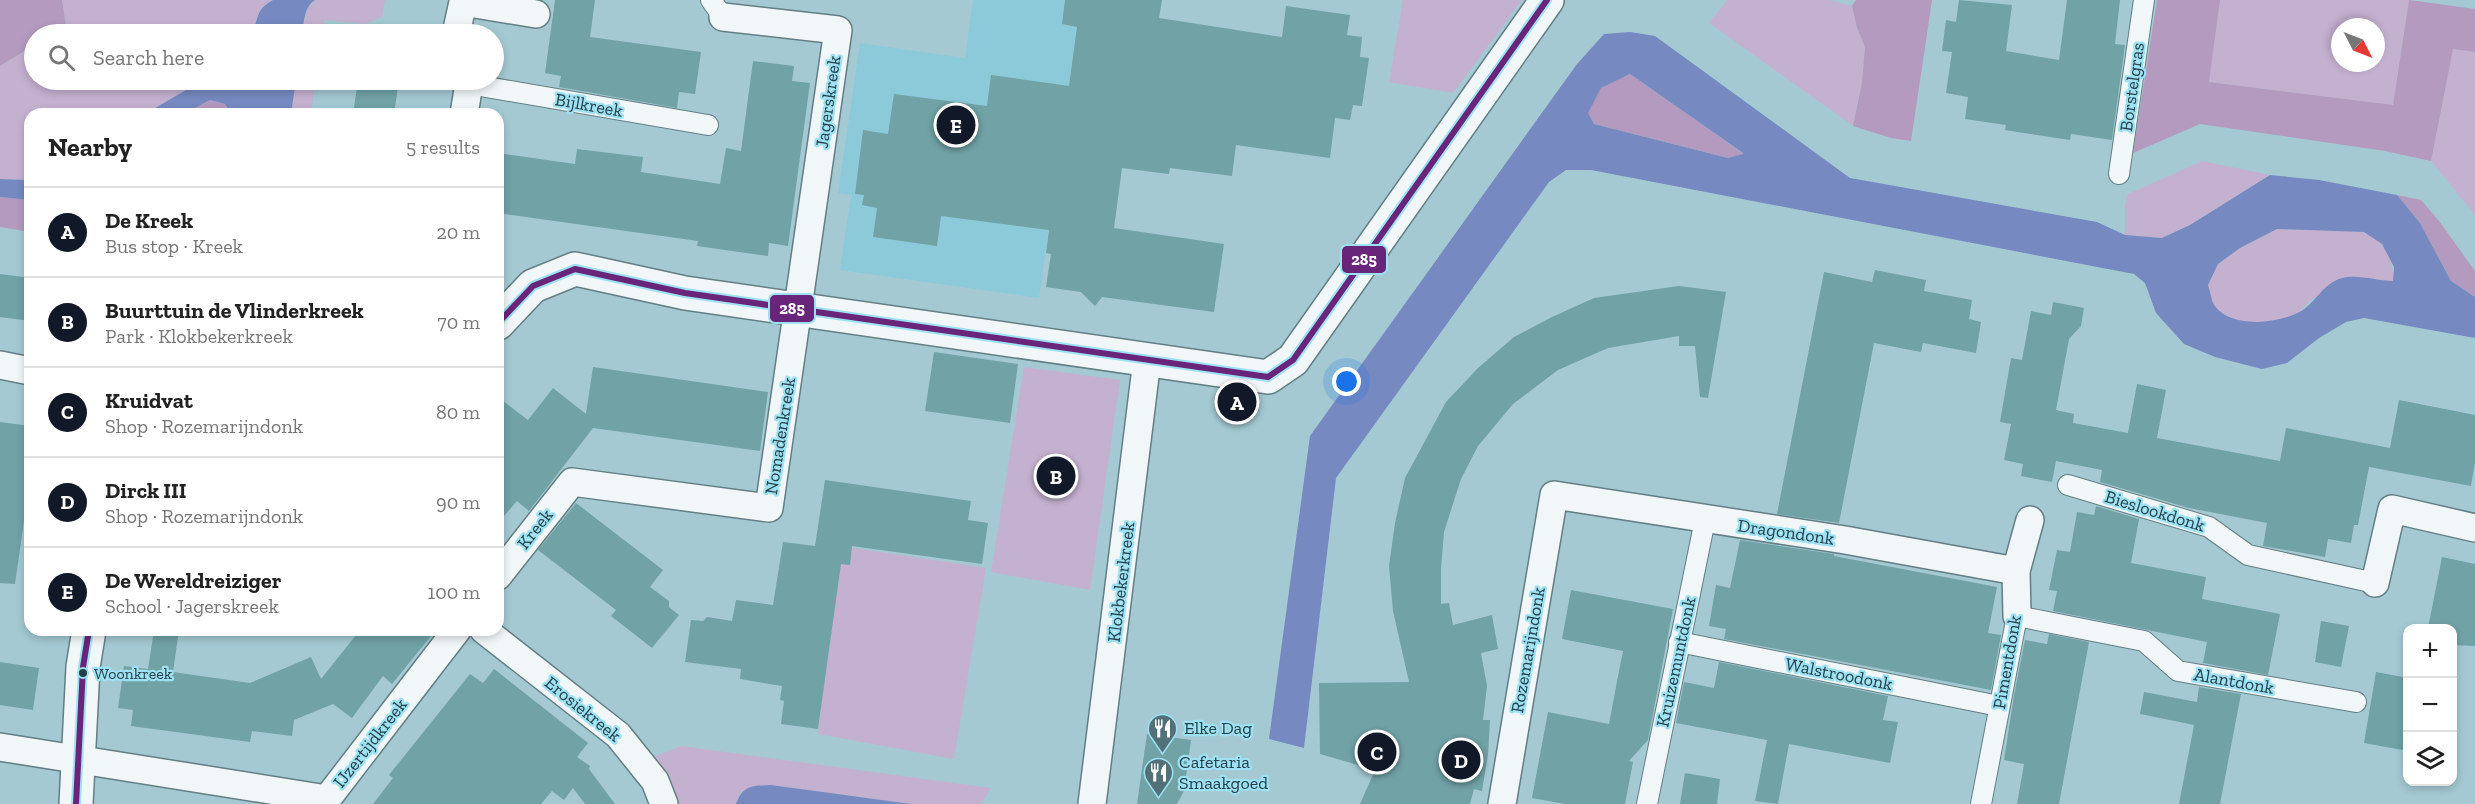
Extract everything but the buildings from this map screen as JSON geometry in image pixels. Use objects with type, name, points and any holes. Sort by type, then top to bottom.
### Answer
[{"type":"street","points":[[504,311],[533,286],[574,269],[685,293],[1268,377],[1293,360],[1547,0]]},
{"type":"street","name":"Borstelgras","points":[[2119,174],[2144,0]]},
{"type":"street","points":[[455,24],[454,1],[536,14]]},
{"type":"street","name":"Jagerskreek","points":[[717,8],[838,30],[799,309]]},
{"type":"street","name":"Bijlkreek","points":[[504,89],[708,125]]},
{"type":"street","points":[[465,108],[466,90]]},
{"type":"street","name":"Nomadenkreek","points":[[572,482],[769,508],[799,309]]},
{"type":"street","name":"Klokbekerkreek","points":[[1092,804],[1147,360]]},
{"type":"street","points":[[0,365],[24,370]]},
{"type":"street","name":"Kreek","points":[[504,568],[572,482]]},
{"type":"street","name":"Bieslookdonk","points":[[2068,485],[2209,527],[2248,555],[2375,583]]},
{"type":"street","name":"Dragondonk","points":[[1554,495],[1845,540],[2016,572]]},
{"type":"street","name":"Rozemarijndonk","points":[[1502,804],[1554,495]]},
{"type":"street","points":[[2375,583],[2392,509],[2475,528]]},
{"type":"street","name":"Kruizemuntdonk","points":[[1647,804],[1705,520]]},
{"type":"street","name":"Pimentdonk","points":[[1981,804],[2017,616],[2016,572],[2030,520]]},
{"type":"street","name":"Alantdonk","points":[[2017,616],[2144,641],[2178,671],[2356,702]]},
{"type":"street","points":[[76,804],[83,667],[88,636]]},
{"type":"street","name":"IJzertijdkreek","points":[[77,759],[327,799],[452,636]]},
{"type":"street","name":"Erosiekreek","points":[[492,636],[618,735],[654,781],[664,804]]},
{"type":"street","name":"Walstroodonk","points":[[1680,642],[1999,706]]},
{"type":"street","points":[[0,747],[77,759]]},
{"type":"shaded area","points":[[0,0],[62,0],[66,24],[24,24],[24,51],[0,66]]},
{"type":"shaded area","points":[[62,0],[273,0],[260,12],[255,24],[66,24]]},
{"type":"shaded area","points":[[273,0],[315,0],[307,11],[303,24],[255,24],[260,12]]},
{"type":"shaded area","points":[[316,0],[385,0],[382,17],[365,24],[324,20],[323,24],[303,24],[312,3]]},
{"type":"shaded area","points":[[973,0],[1065,0],[1062,24],[1077,27],[1039,298],[840,270],[851,195],[838,193],[860,43],[965,58]]},
{"type":"shaded area","points":[[1403,0],[1522,0],[1453,93],[1389,82]]},
{"type":"shaded area","points":[[1727,0],[1830,0],[1852,6],[1857,28],[1865,47],[1862,83],[1853,126],[1709,23]]},
{"type":"shaded area","points":[[1856,0],[1932,0],[1911,141],[1891,138],[1853,126],[1862,83],[1865,47],[1857,28],[1852,6]]},
{"type":"shaded area","points":[[2157,0],[2220,0],[2209,82],[2393,105],[2409,0],[2475,9],[2475,52],[2453,49],[2431,161],[2385,151],[2200,124],[2133,153]]},
{"type":"shaded area","points":[[2220,0],[2409,0],[2393,106],[2209,82]]},
{"type":"shaded area","points":[[1630,32],[1655,36],[1850,178],[2097,222],[2125,235],[2162,238],[2190,225],[2270,175],[2319,180],[2397,195],[2420,223],[2451,281],[2475,297],[2475,338],[2364,318],[2346,322],[2319,338],[2287,363],[2262,369],[2215,357],[2184,344],[2156,313],[2145,283],[2134,274],[1591,170],[1566,170],[1549,182],[1336,478],[1304,748],[1269,739],[1310,436],[1577,64],[1604,34]],"holes":[[[1630,74],[1743,153],[1743,154],[1728,158],[1594,124],[1588,113],[1601,88]],[[2277,229],[2364,232],[2382,244],[2394,267],[2393,281],[2354,277],[2336,280],[2303,310],[2282,319],[2242,321],[2220,312],[2213,303],[2208,285],[2218,264],[2240,248]]]},
{"type":"shaded area","points":[[2453,49],[2475,52],[2475,215],[2431,161]]},
{"type":"shaded area","points":[[24,51],[24,90],[186,90],[155,108],[24,108],[24,180],[0,179],[0,66]]},
{"type":"shaded area","points":[[1630,74],[1744,154],[1728,158],[1594,124],[1587,113],[1601,88]]},
{"type":"shaded area","points":[[186,90],[295,90],[292,108],[227,108],[225,104],[210,100],[195,108],[155,108]]},
{"type":"shaded area","points":[[295,90],[314,90],[312,108],[292,108]]},
{"type":"shaded area","points":[[210,100],[225,104],[227,108],[195,108]]},
{"type":"shaded area","points":[[2202,161],[2270,175],[2190,225],[2162,238],[2125,235],[2125,205],[2128,194]]},
{"type":"shaded area","points":[[0,179],[24,180],[24,199],[0,197]]},
{"type":"shaded area","points":[[2397,195],[2421,200],[2439,221],[2475,271],[2475,297],[2451,281],[2420,223]]},
{"type":"shaded area","points":[[0,197],[24,199],[24,231],[0,227]]},
{"type":"shaded area","points":[[2277,229],[2365,233],[2378,241],[2387,252],[2392,266],[2393,281],[2354,286],[2322,294],[2295,315],[2271,322],[2238,320],[2219,311],[2213,303],[2208,285],[2218,264],[2240,248]]},
{"type":"shaded area","points":[[1024,367],[1120,380],[1090,590],[991,572]]},
{"type":"shaded area","points":[[840,546],[986,568],[954,759],[818,734]]},
{"type":"shaded area","points":[[681,746],[991,788],[981,804],[911,804],[771,785],[740,793],[736,804],[674,804],[651,758]]},
{"type":"shaded area","points":[[771,785],[911,804],[736,804],[745,790]]},
{"type":"transit line","name":"285","points":[[504,317],[533,286],[575,269],[685,293],[1268,377],[1293,360],[1547,0]]},
{"type":"transit line","name":"285","points":[[76,804],[83,667],[88,636]]},
{"type":"place","name":"De Wereldreiziger","points":[[956,125]]},
{"type":"place","name":"De Kreek","points":[[1237,402]]},
{"type":"place","name":"Buurttuin de Vlinderkreek","points":[[1056,476]]},
{"type":"place","name":"Woonkreek","points":[[83,673]]},
{"type":"place","name":"Kruidvat","points":[[1377,752]]},
{"type":"place","name":"Elke Dag","points":[[1163,754]]},
{"type":"place","name":"Dirck III","points":[[1461,760]]},
{"type":"place","name":"Cafetaria Smaakgoed","points":[[1158,798]]}]
